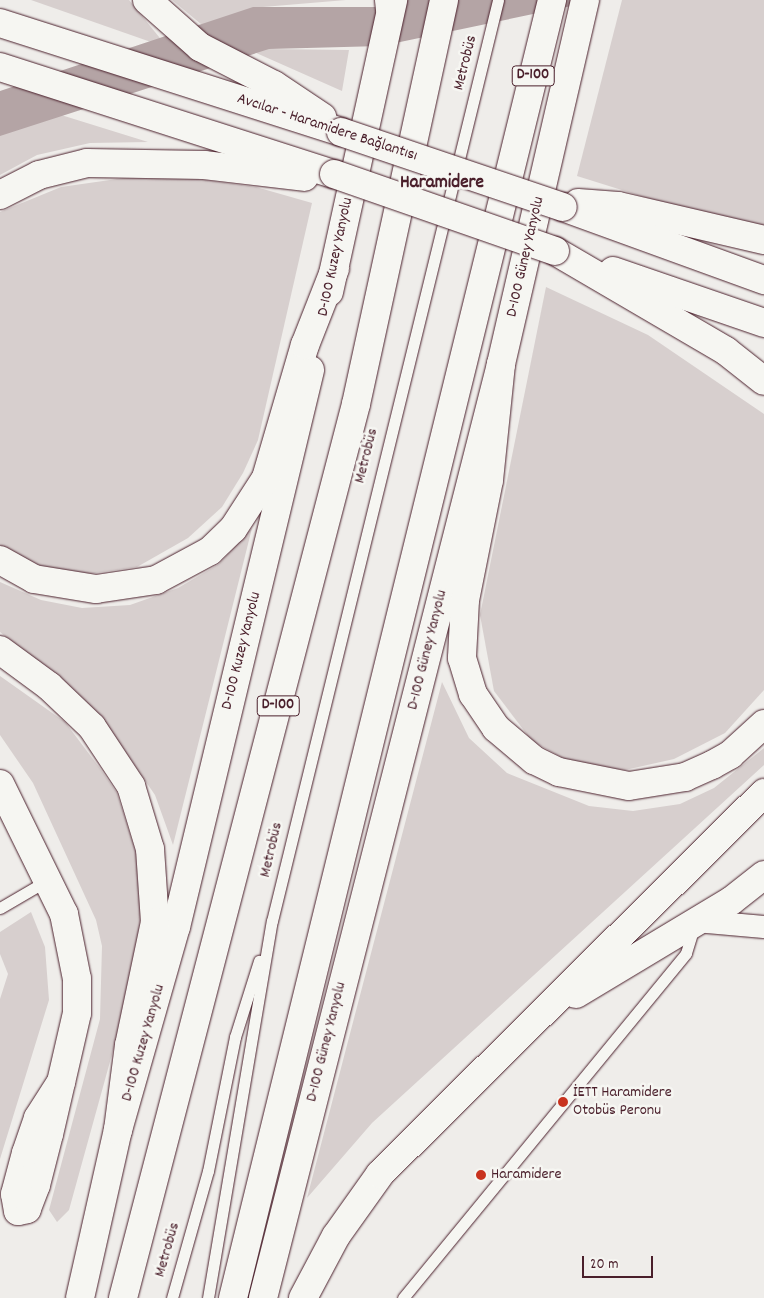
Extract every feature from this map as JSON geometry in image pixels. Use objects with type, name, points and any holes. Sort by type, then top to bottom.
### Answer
[{"type":"main road","points":[[147,0],[200,47],[274,85],[341,132]]},
{"type":"main road","name":"D-100","points":[[123,1298],[356,404],[444,0]]},
{"type":"main road","name":"D-100","points":[[233,1298],[552,0]]},
{"type":"main road","name":"D-100 Güney Yanyolu","points":[[262,1298],[501,364],[585,0]]},
{"type":"main road","name":"D-100 Kuzey Yanyolu","points":[[80,1298],[118,1130],[176,927],[334,269],[391,3]]},
{"type":"main road","points":[[0,13],[77,47]]},
{"type":"main road","name":"Avcılar - Haramidere Bağlantısı","points":[[0,23],[341,132],[563,207],[764,280]]},
{"type":"main road","points":[[0,67],[334,174],[764,323]]},
{"type":"main road","points":[[0,195],[39,175],[87,163],[204,164],[310,177],[334,174]]},
{"type":"main road","points":[[563,207],[585,201],[618,206],[764,240]]},
{"type":"main road","points":[[555,251],[726,351],[764,381]]},
{"type":"main road","points":[[0,560],[34,579],[59,585],[111,588],[156,580],[210,551],[233,529],[266,478],[305,345],[334,269]]},
{"type":"main road","points":[[501,364],[489,480],[465,600],[462,658],[473,694],[496,728],[534,760],[559,772],[629,786],[685,777],[712,765],[764,724]]},
{"type":"main road","points":[[0,650],[49,686],[92,726],[131,786],[150,849],[155,922],[129,1045],[118,1130]]},
{"type":"main road","points":[[0,784],[64,914],[77,979],[77,1014],[61,1082]]},
{"type":"main road","points":[[303,1298],[336,1236],[380,1174],[478,1074],[764,793]]},
{"type":"main road","points":[[478,1074],[570,998],[696,922],[764,875]]},
{"type":"street","points":[[696,922],[764,927]]},
{"type":"lane","name":"Metrobüs","points":[[172,1298],[208,1171],[235,1037],[272,921],[498,0]]},
{"type":"lane","points":[[0,908],[48,880]]},
{"type":"lane","name":"Metrobüs","points":[[208,1298],[272,921]]},
{"type":"lane","points":[[403,1298],[686,953],[696,922]]},
{"type":"shaded area","points":[[31,0],[129,0],[168,48]]},
{"type":"shaded area","points":[[172,0],[346,0],[252,8],[267,49],[349,50],[342,91],[213,34]]},
{"type":"shaded area","points":[[405,0],[600,0],[381,46],[269,49],[0,136],[0,91],[253,7],[379,7]]},
{"type":"shaded area","points":[[622,0],[764,0],[764,229],[724,222],[577,176]]},
{"type":"shaded area","points":[[0,96],[148,142],[90,143],[37,155],[0,175]]},
{"type":"shaded area","points":[[131,177],[190,178],[256,187],[312,203],[258,440],[243,473],[222,507],[188,538],[137,567],[81,575],[38,565],[0,545],[0,212],[61,187]]},
{"type":"shaded area","points":[[546,287],[648,335],[764,414],[764,690],[725,733],[674,759],[625,770],[574,764],[532,741],[494,691],[480,615]]},
{"type":"shaded area","points":[[252,528],[173,845],[155,795],[111,731],[79,697],[0,632],[0,582],[41,600],[82,608],[130,605],[178,588],[219,564]]},
{"type":"shaded area","points":[[0,676],[65,722],[117,793],[137,856],[142,906],[132,982],[69,1210],[57,1222],[49,1210],[100,1019],[102,946],[96,920],[33,783],[0,735]]},
{"type":"shaded area","points":[[442,682],[469,738],[507,773],[589,806],[633,811],[680,804],[714,788],[764,748],[764,765],[372,1123],[307,1198]]},
{"type":"shaded area","points":[[31,912],[45,947],[49,1000],[0,1159],[0,999],[8,974],[0,954],[0,932]]},
{"type":"place","name":"İETT Haramidere Otobüs Peronu","points":[[563,1102]]},
{"type":"place","name":"Haramidere","points":[[481,1175]]},
{"type":"district","name":"Haramidere","points":[[442,184]]}]
